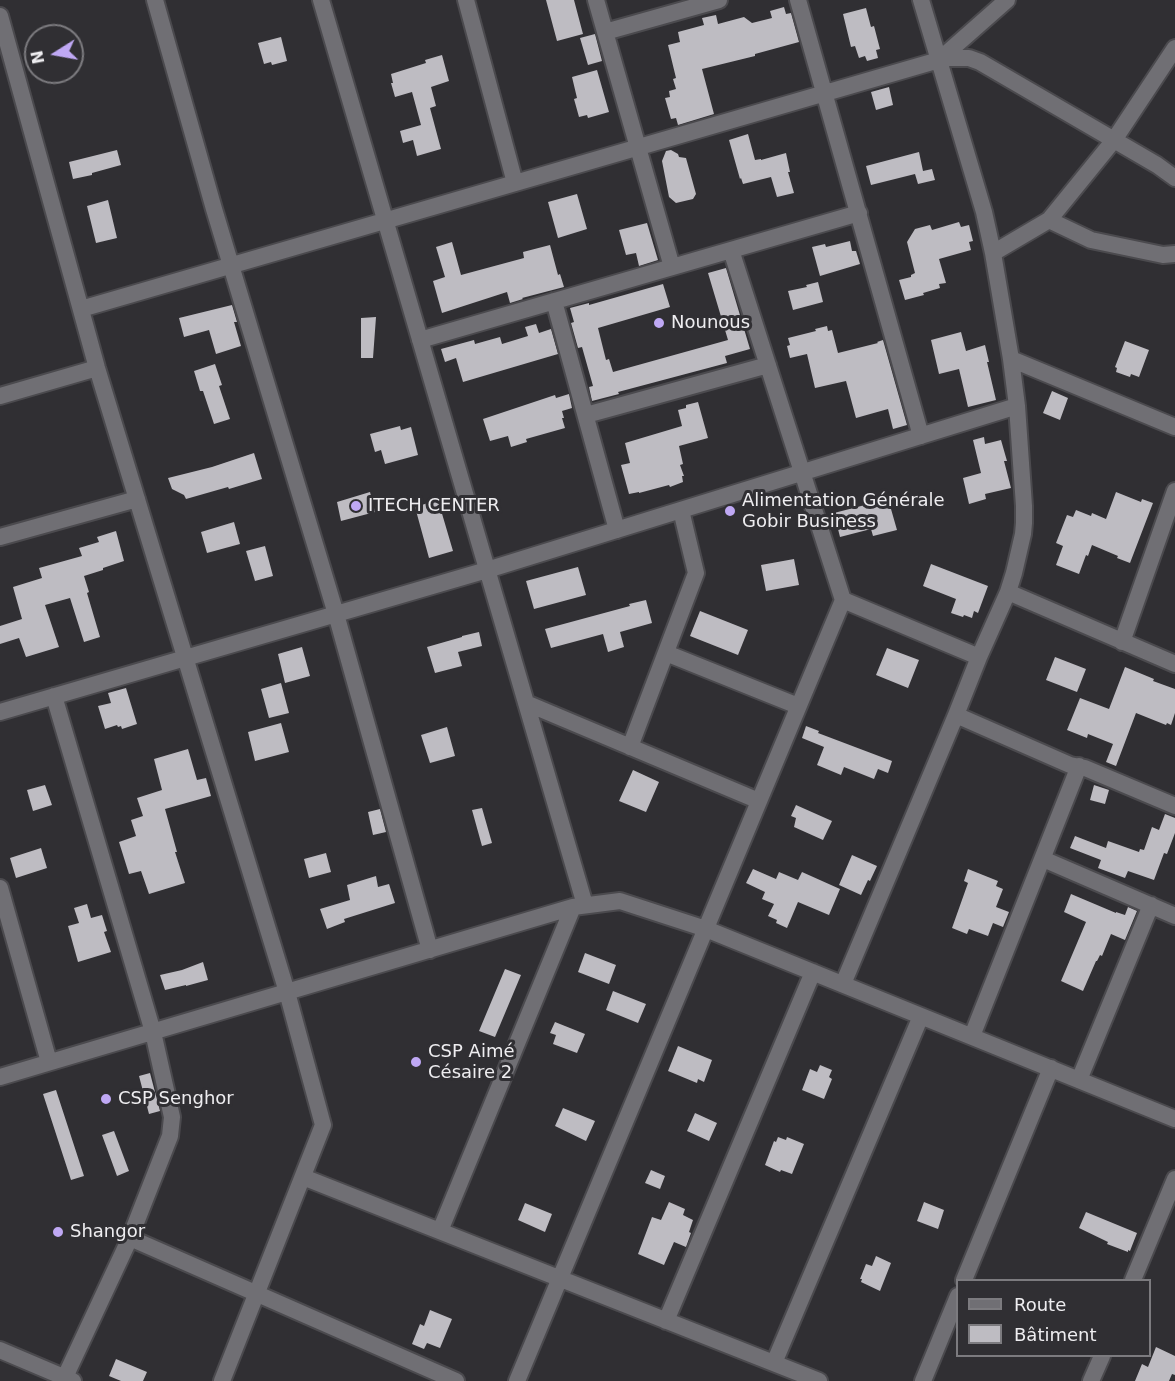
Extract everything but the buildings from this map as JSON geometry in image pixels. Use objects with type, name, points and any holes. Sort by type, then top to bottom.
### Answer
[{"type":"street","points":[[155,0],[231,266],[336,614],[430,950]]},
{"type":"street","points":[[321,0],[526,703],[579,906],[440,1231]]},
{"type":"street","points":[[466,0],[515,183]]},
{"type":"street","points":[[596,0],[672,267]]},
{"type":"street","points":[[605,32],[683,5],[719,0]]},
{"type":"street","points":[[798,0],[921,436]]},
{"type":"street","points":[[843,984],[1008,592],[1024,522],[1017,406],[993,253],[984,212],[921,0]]},
{"type":"street","points":[[939,60],[1007,0]]},
{"type":"street","points":[[0,16],[98,368],[286,992],[323,1125],[222,1381]]},
{"type":"street","points":[[993,253],[1049,220],[1114,140],[1175,48]]},
{"type":"street","points":[[81,309],[939,60],[960,57],[980,62],[1157,165],[1175,178]]},
{"type":"street","points":[[420,340],[859,213]]},
{"type":"street","points":[[1049,220],[1091,240],[1163,255],[1175,254]]},
{"type":"street","points":[[517,1381],[843,600],[731,250]]},
{"type":"street","points":[[554,301],[617,530]]},
{"type":"street","points":[[1011,359],[1175,427]]},
{"type":"street","points":[[586,415],[768,365]]},
{"type":"street","points":[[0,396],[98,368]]},
{"type":"street","points":[[0,712],[487,570],[1017,406]]},
{"type":"street","points":[[1122,642],[1175,491]]},
{"type":"street","points":[[0,537],[137,499]]},
{"type":"street","points":[[630,747],[696,573],[681,510]]},
{"type":"street","points":[[1008,592],[1175,664]]},
{"type":"street","points":[[843,600],[979,657]]},
{"type":"street","points":[[666,653],[798,706]]},
{"type":"street","points":[[0,1350],[70,1379],[152,1184],[172,1127],[172,1117],[153,1032],[54,696]]},
{"type":"street","points":[[526,703],[759,801]]},
{"type":"street","points":[[956,716],[1070,765],[1079,766],[1175,806]]},
{"type":"street","points":[[972,1036],[1079,766]]},
{"type":"street","points":[[1043,859],[1175,916]]},
{"type":"street","points":[[0,888],[49,1062]]},
{"type":"street","points":[[0,1077],[579,906],[620,901],[706,929],[1175,1119]]},
{"type":"street","points":[[1079,1080],[1151,905]]},
{"type":"street","points":[[666,1321],[813,972]]},
{"type":"street","points":[[774,1363],[921,1016]]},
{"type":"street","points":[[965,1279],[1051,1068]]},
{"type":"street","points":[[303,1177],[819,1381]]},
{"type":"street","points":[[1134,1279],[1175,1179]]},
{"type":"street","points":[[130,1238],[456,1381]]},
{"type":"street","points":[[923,1381],[956,1298]]},
{"type":"street","points":[[1091,1381],[1102,1357]]},
{"type":"place","name":"Nounous","points":[[659,323]]},
{"type":"place","name":"ITECH CENTER","points":[[356,506]]},
{"type":"place","name":"Alimentation Générale Gobir Business","points":[[730,511]]},
{"type":"place","name":"CSP Aimé Césaire 2","points":[[416,1062]]},
{"type":"place","name":"CSP Senghor","points":[[106,1099]]},
{"type":"place","name":"Shangor","points":[[58,1232]]}]
